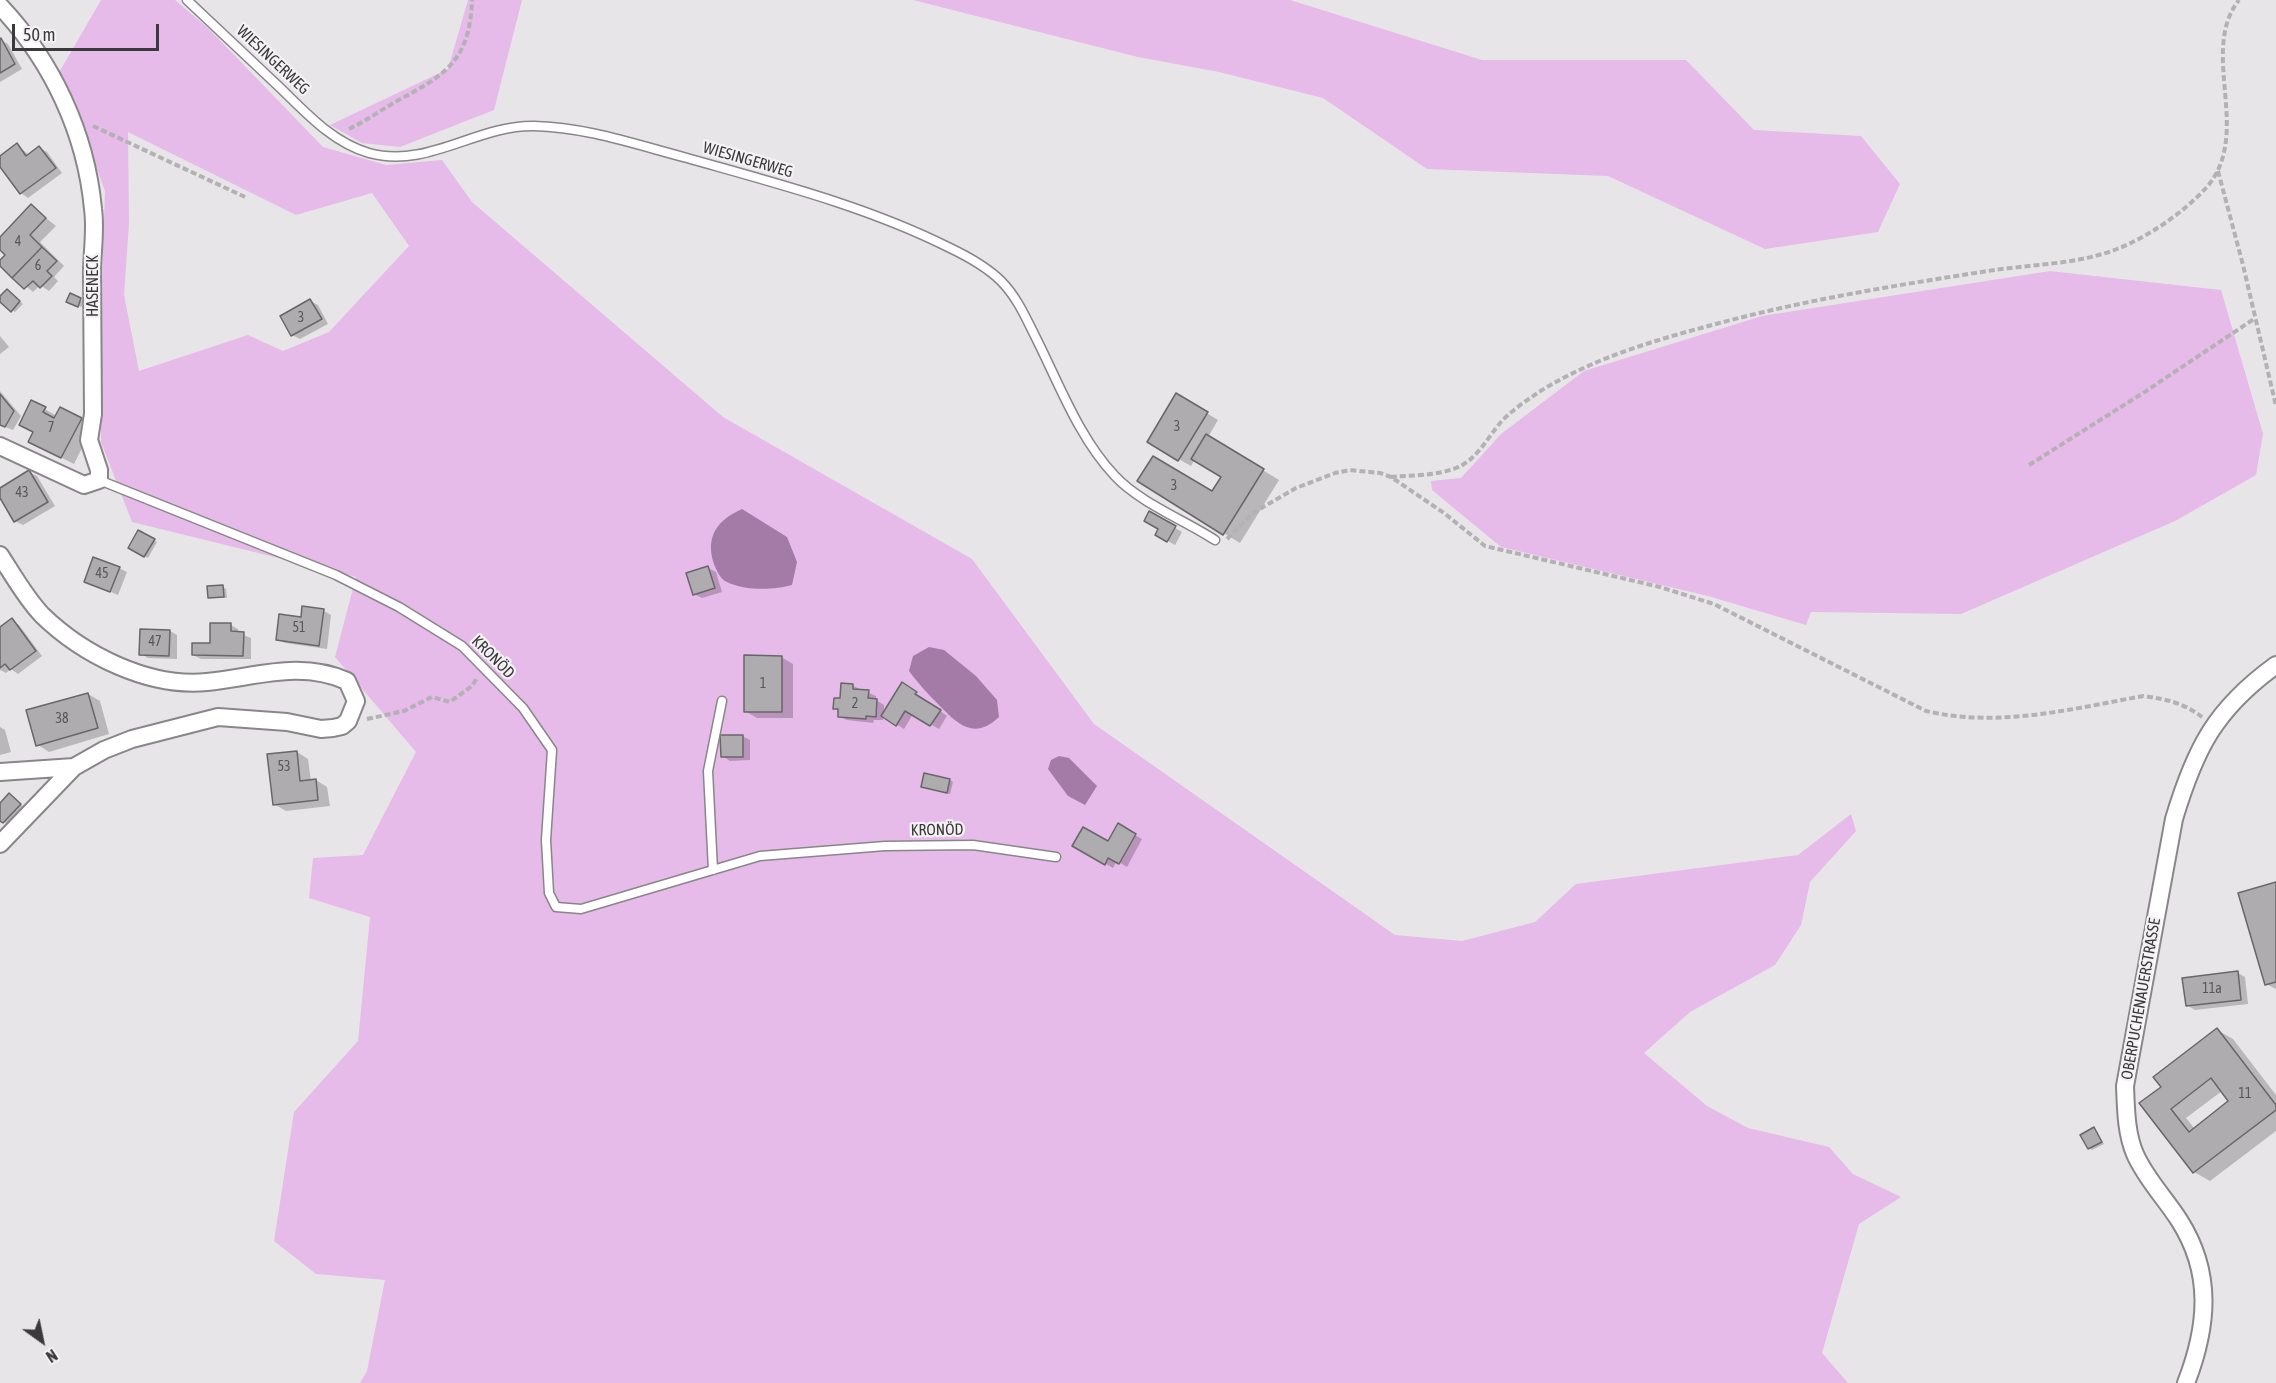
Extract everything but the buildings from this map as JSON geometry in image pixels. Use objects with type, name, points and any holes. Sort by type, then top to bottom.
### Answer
[{"type":"street","name":"HASENECK","points":[[0,6],[22,29],[47,68],[70,116],[81,148],[94,210],[93,414],[89,440],[99,470],[99,480]]},
{"type":"street","points":[[0,446],[84,485],[99,480]]},
{"type":"street","points":[[0,555],[21,589],[42,615],[72,638],[128,670],[157,680],[206,683],[290,670],[314,669],[347,681],[356,701],[348,721],[342,726],[321,729],[287,722],[218,717],[132,738],[74,767],[0,844]]},
{"type":"street","name":"OBERPUCHENAUERSTRASSE","points":[[2186,1383],[2199,1341],[2204,1304],[2201,1266],[2196,1250],[2179,1220],[2135,1154],[2128,1129],[2125,1086],[2174,819],[2187,778],[2212,725],[2245,690],[2276,665]]},
{"type":"street","points":[[0,772],[74,767]]},
{"type":"lane","name":"WIESINGERWEG","points":[[187,0],[333,136],[369,153],[398,157],[427,154],[496,132],[529,125],[558,127],[619,140],[793,188],[945,246],[981,264],[1002,281],[1019,304],[1086,436],[1114,475],[1131,490],[1215,540]]},
{"type":"lane","name":"KRONÖD","points":[[99,480],[336,575],[399,607],[462,646],[523,708],[552,750],[546,840],[549,893],[556,907],[581,909],[760,856],[885,846],[973,845],[1056,857]]},
{"type":"lane","points":[[713,870],[708,771],[722,701]]},
{"type":"path","points":[[333,136],[433,83],[451,67],[464,43],[472,14],[472,0]]},
{"type":"path","points":[[1391,477],[1431,474],[1456,468],[1474,457],[1513,410],[1539,392],[1562,378],[1629,349],[1788,307],[1966,274],[2063,262],[2115,249],[2132,242],[2174,215],[2206,187],[2217,170],[2225,151],[2228,122],[2224,61],[2226,31],[2239,0]]},
{"type":"path","points":[[70,116],[245,197]]},
{"type":"path","points":[[2217,170],[2243,264],[2276,406]]},
{"type":"path","points":[[2029,465],[2254,319]]},
{"type":"path","points":[[1215,540],[1228,539],[1270,501],[1335,473],[1366,470],[1391,477],[1444,513],[1485,546],[1660,587],[1714,604],[1926,711],[1955,718],[1986,719],[2036,714],[2143,696],[2167,699],[2189,707],[2212,725]]},
{"type":"path","points":[[348,721],[404,711],[432,697],[450,702],[472,686],[483,668]]},
{"type":"shaded area","points":[[101,0],[175,0],[208,28],[323,147],[386,165],[442,160],[472,202],[723,417],[972,559],[1094,724],[1395,935],[1462,941],[1535,922],[1576,884],[1798,855],[1851,814],[1856,831],[1810,882],[1801,925],[1775,965],[1690,1012],[1644,1053],[1707,1106],[1748,1128],[1829,1147],[1853,1174],[1901,1197],[1859,1224],[1822,1353],[1848,1383],[360,1383],[367,1371],[385,1280],[316,1274],[274,1241],[294,1112],[358,1041],[370,917],[309,898],[313,858],[363,855],[416,752],[335,657],[356,577],[132,522],[101,442],[100,341],[105,191],[75,110],[57,76]],"holes":[[[128,132],[296,215],[372,193],[409,246],[329,332],[283,351],[248,335],[139,371],[124,295],[129,223]]]},
{"type":"shaded area","points":[[468,0],[522,0],[494,110],[400,147],[362,143],[330,125],[448,69]]},
{"type":"shaded area","points":[[913,0],[1290,0],[1482,60],[1686,60],[1754,130],[1861,136],[1900,184],[1878,232],[1765,249],[1608,176],[1427,169],[1323,98],[1219,72],[1138,57]]},
{"type":"shaded area","points":[[2050,271],[2221,290],[2263,434],[2256,475],[2175,521],[1961,614],[1811,612],[1806,625],[1708,596],[1501,547],[1432,490],[1431,481],[1461,478],[1501,434],[1584,371],[1762,316]]},
{"type":"shaded area","points":[[742,509],[787,537],[797,562],[792,585],[768,589],[751,588],[734,585],[722,579],[714,564],[712,538],[715,530],[726,518]]},
{"type":"shaded area","points":[[929,647],[944,650],[976,676],[997,700],[999,717],[977,729],[964,726],[921,687],[909,671],[913,656]]},
{"type":"shaded area","points":[[1059,756],[1069,758],[1097,786],[1085,805],[1068,796],[1048,769],[1051,760]]}]
